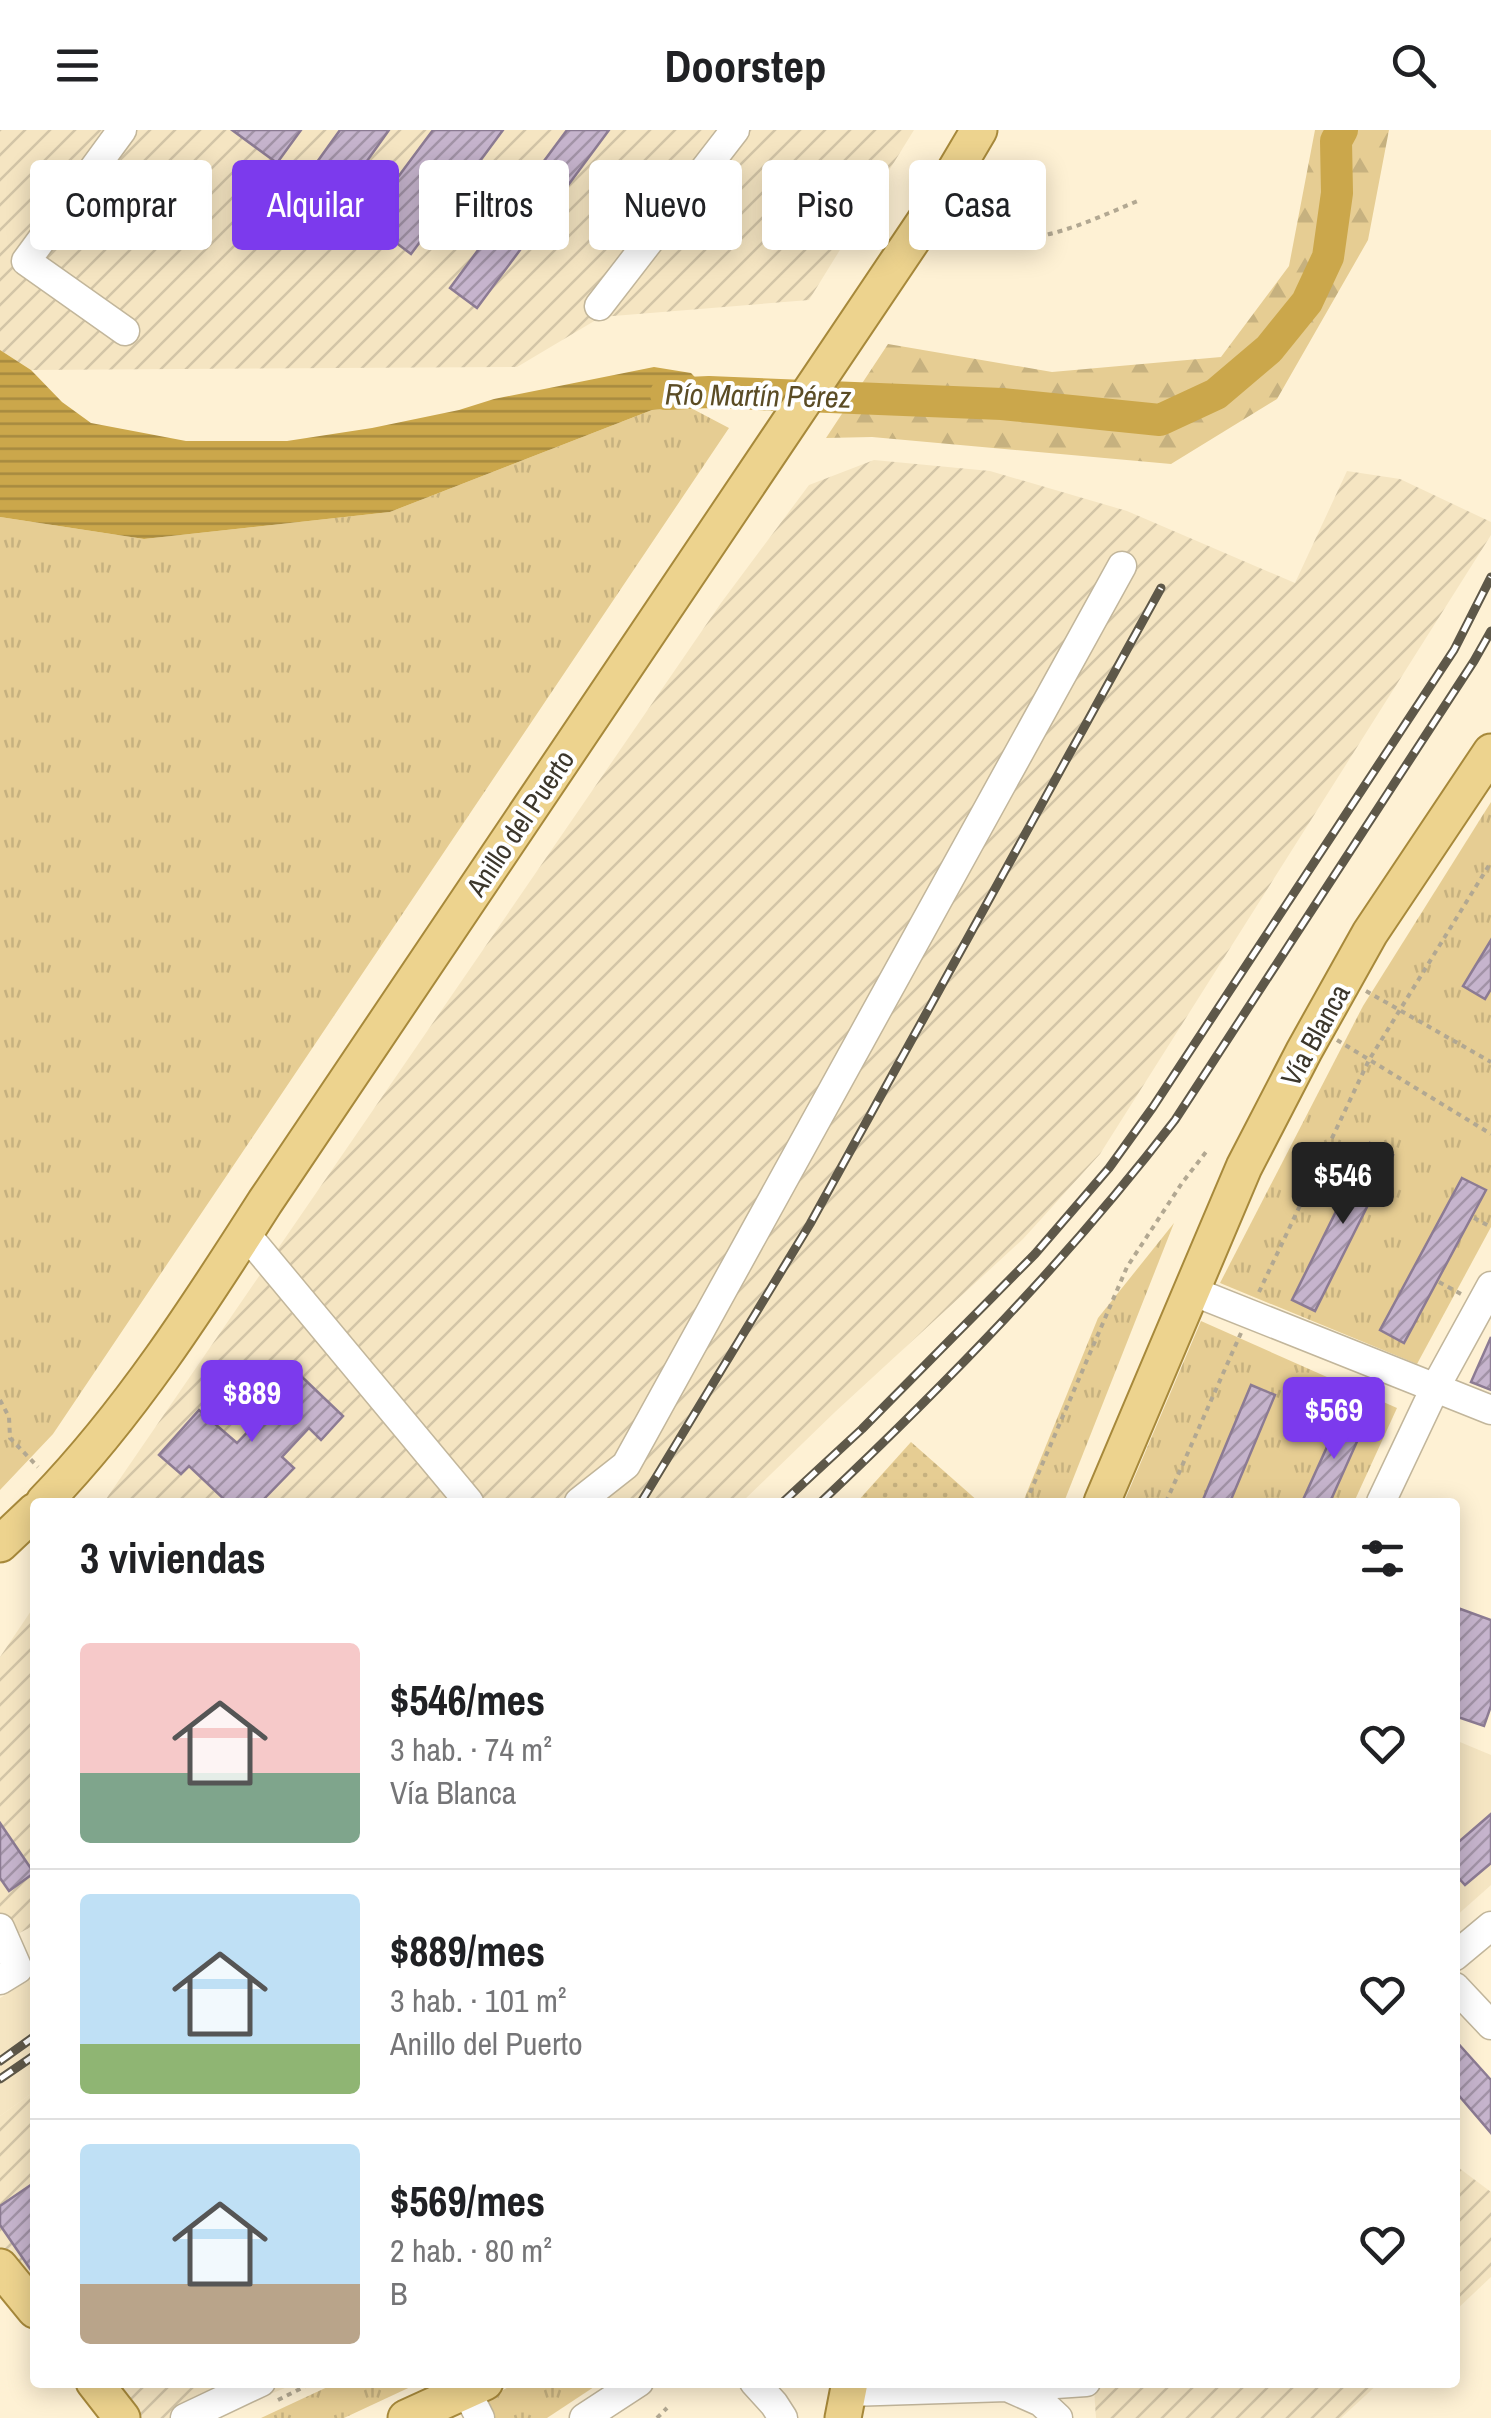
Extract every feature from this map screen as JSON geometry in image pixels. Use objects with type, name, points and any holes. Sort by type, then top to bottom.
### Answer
[{"type":"main road","name":"Anillo del Puerto","points":[[962,160],[980,130]]},
{"type":"main road","name":"Anillo del Puerto","points":[[48,1498],[104,1437],[192,1314],[909,245]]},
{"type":"main road","name":"Vía Blanca","points":[[1104,1498],[1244,1167],[1370,933],[1491,752]]},
{"type":"main road","name":"Anillo del Puerto","points":[[0,1544],[30,1515]]},
{"type":"main road","points":[[0,2267],[30,2304]]},
{"type":"main road","points":[[99,2388],[122,2418]]},
{"type":"main road","points":[[404,2418],[475,2394]]},
{"type":"street","points":[[122,130],[26,261],[125,330]]},
{"type":"street","points":[[600,306],[735,130]]},
{"type":"street","points":[[584,1498],[626,1465],[1122,566]]},
{"type":"street","points":[[245,1233],[466,1498]]},
{"type":"street","points":[[1383,1498],[1435,1388],[1491,1286]]},
{"type":"street","points":[[1192,1290],[1491,1410]]},
{"type":"street","points":[[1460,1952],[1491,1926]]},
{"type":"street","points":[[0,1928],[18,1969],[0,1980]]},
{"type":"street","points":[[1460,1992],[1491,2025]]},
{"type":"street","points":[[185,2418],[249,2388]]},
{"type":"street","points":[[584,2418],[630,2388]]},
{"type":"street","points":[[759,2388],[783,2418]]},
{"type":"street","points":[[842,2399],[993,2388]]},
{"type":"street","points":[[1009,2388],[1042,2402],[1058,2418]]},
{"type":"path","points":[[1046,236],[1140,200]]},
{"type":"path","points":[[1168,1498],[1249,1314],[1369,1060],[1491,862]]},
{"type":"path","points":[[1348,974],[1363,989],[1491,1062]]},
{"type":"path","points":[[1318,1027],[1491,1134]]},
{"type":"path","points":[[1028,1498],[1127,1267],[1206,1152]]},
{"type":"path","points":[[1474,1218],[1491,1227]]},
{"type":"path","points":[[0,1400],[9,1418],[10,1438],[45,1498]]},
{"type":"path","points":[[657,2418],[667,2408]]},
{"type":"shaded area","points":[[0,130],[914,130],[889,170],[889,160],[762,160],[762,250],[840,250],[809,300],[601,317],[517,367],[31,370],[0,350]]},
{"type":"shaded area","points":[[0,350],[31,370],[62,402],[91,423],[186,441],[287,441],[372,428],[654,367],[691,373],[709,392],[689,407],[652,410],[390,512],[144,539],[0,517]]},
{"type":"shaded area","points":[[874,460],[990,471],[1127,511],[1295,583],[1347,471],[1400,479],[1491,522],[1491,535],[1100,1154],[1023,1239],[746,1498],[107,1498],[721,603],[809,485]]},
{"type":"shaded area","points":[[30,1612],[30,1928],[0,1943],[0,1657]]},
{"type":"shaded area","points":[[1460,1742],[1491,1755],[1491,1885],[1460,1913]]},
{"type":"shaded area","points":[[30,1980],[30,2095],[0,2116],[0,1998]]},
{"type":"shaded area","points":[[30,2095],[30,2290],[0,2252],[0,2116]]},
{"type":"shaded area","points":[[1460,2169],[1491,2192],[1491,2277],[1460,2306]]},
{"type":"shaded area","points":[[107,2388],[285,2388],[212,2418],[131,2418]]},
{"type":"shaded area","points":[[1374,2388],[1341,2418],[1096,2418],[1094,2389]]},
{"type":"green space","points":[[1315,130],[1389,130],[1368,240],[1277,399],[1171,464],[872,437],[826,438],[888,344],[1052,372],[1221,357],[1289,266]]},
{"type":"green space","points":[[689,407],[729,428],[53,1434],[0,1490],[0,517],[144,539],[390,512],[652,410]]},
{"type":"green space","points":[[1491,802],[1491,1227],[1417,1364],[1220,1283],[1363,1006]]},
{"type":"green space","points":[[1174,1223],[1066,1498],[1025,1498],[1098,1318]]},
{"type":"green space","points":[[1201,1321],[1397,1408],[1356,1498],[1126,1498]]},
{"type":"green space","points":[[911,1442],[974,1498],[861,1498]]},
{"type":"green space","points":[[325,2388],[408,2388],[344,2418],[261,2418]]},
{"type":"green space","points":[[507,2388],[592,2388],[547,2418],[491,2418],[482,2401]]},
{"type":"building","points":[[232,130],[301,130],[279,160],[273,160]]},
{"type":"building","points":[[340,130],[389,130],[368,160],[318,160]]},
{"type":"building","points":[[433,130],[503,130],[481,160],[419,160],[419,243],[411,254],[399,245],[399,176]]},
{"type":"building","points":[[567,130],[609,130],[569,184],[569,160],[545,160]]},
{"type":"building","points":[[478,250],[520,250],[477,308],[450,288]]},
{"type":"building","points":[[1491,940],[1491,989],[1485,999],[1463,986]]},
{"type":"building","points":[[1370,1143],[1393,1155],[1315,1311],[1292,1300]]},
{"type":"building","points":[[1462,1178],[1486,1190],[1404,1343],[1380,1330]]},
{"type":"building","points":[[1491,1337],[1491,1390],[1471,1382]]},
{"type":"building","points":[[301,1376],[343,1416],[321,1440],[309,1428],[282,1457],[294,1468],[265,1498],[223,1498],[189,1466],[181,1474],[159,1455],[199,1410],[237,1443]]},
{"type":"building","points":[[1251,1385],[1275,1395],[1232,1498],[1204,1498]]},
{"type":"building","points":[[1341,1416],[1364,1426],[1332,1498],[1304,1498]]},
{"type":"building","points":[[1460,1609],[1491,1620],[1491,1706],[1484,1726],[1460,1718]]},
{"type":"building","points":[[1491,1814],[1491,1863],[1465,1885],[1460,1880],[1460,1841]]},
{"type":"building","points":[[0,1823],[30,1867],[30,1876],[9,1891],[0,1878]]},
{"type":"building","points":[[1460,2046],[1491,2080],[1491,2133],[1460,2097]]},
{"type":"building","points":[[30,2185],[30,2269],[0,2225],[0,2206]]},
{"type":"waterway","name":"Río Martín Pérez","points":[[666,394],[709,392],[1002,404],[1160,420],[1216,394],[1269,349],[1307,302],[1328,257],[1337,193],[1336,141],[1342,130]]},
{"type":"railway","points":[[787,1498],[862,1429],[1035,1254],[1109,1168],[1454,650],[1491,577]]},
{"type":"railway","points":[[643,1498],[810,1224],[1161,588]]},
{"type":"railway","points":[[825,1498],[1006,1318],[1093,1221],[1175,1120],[1491,631]]},
{"type":"railway","points":[[0,2061],[30,2040]]},
{"type":"railway","points":[[0,2079],[30,2058]]}]
